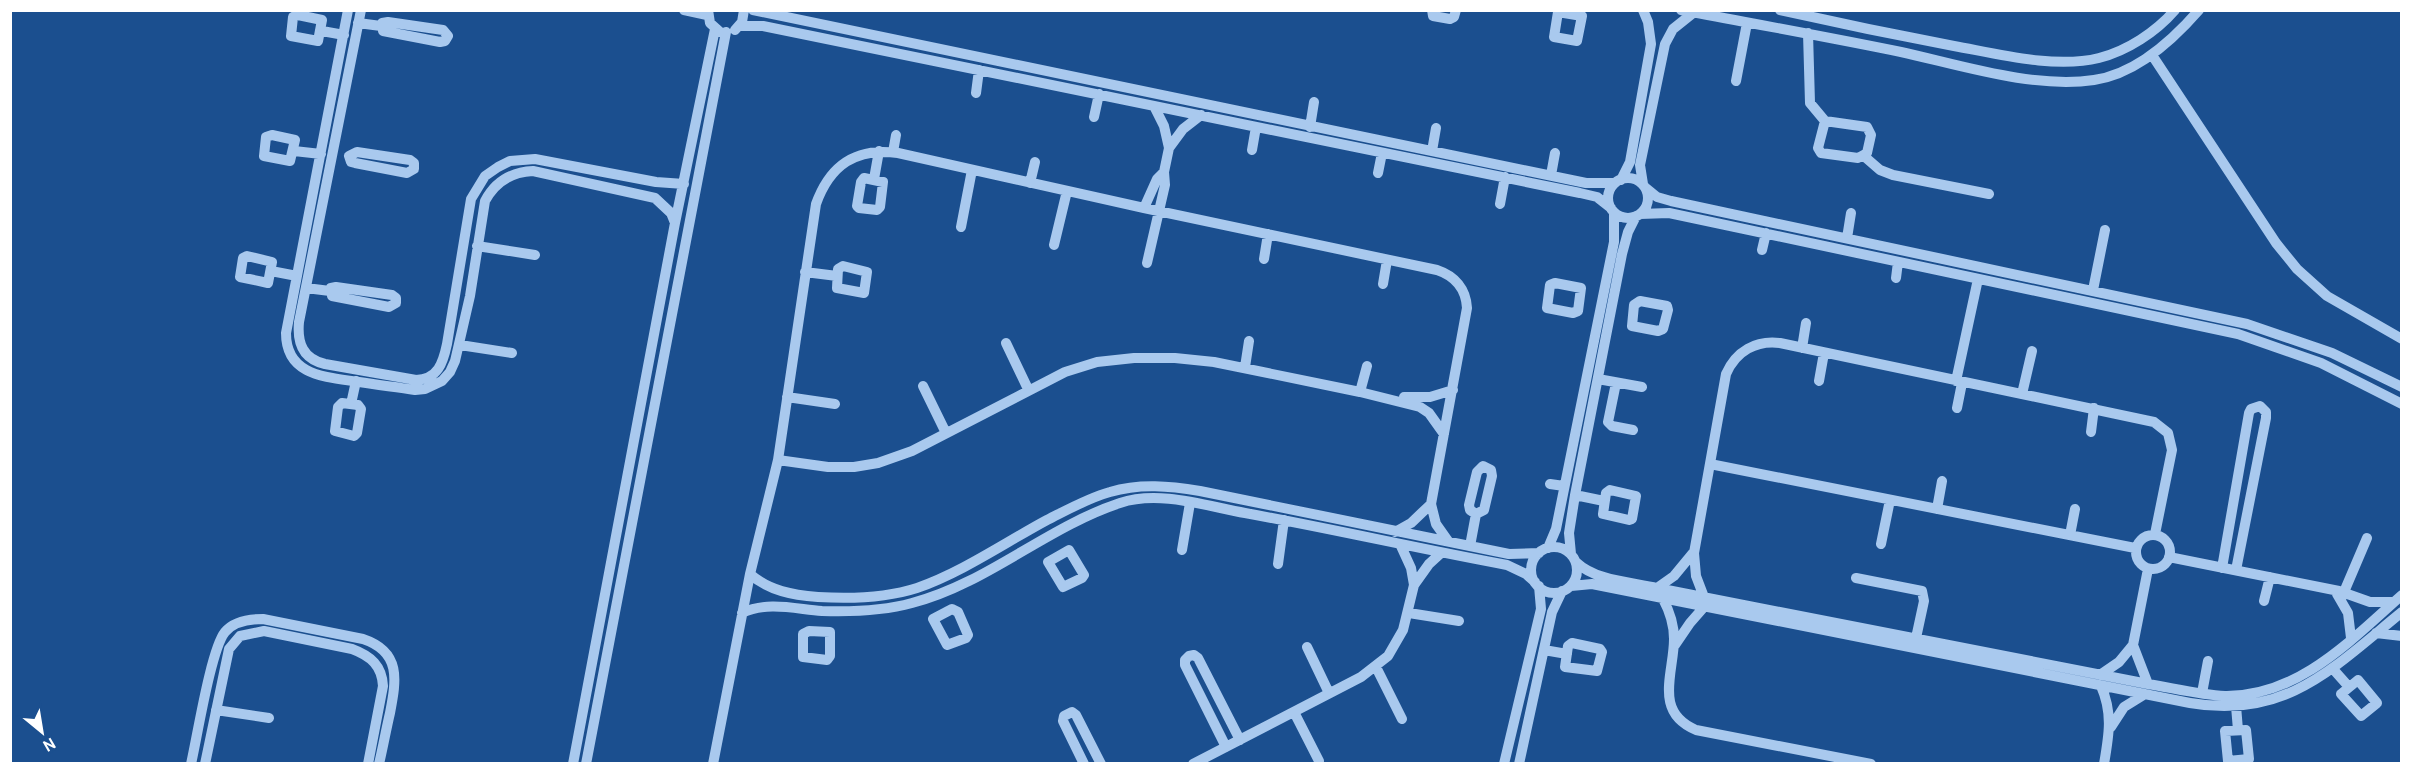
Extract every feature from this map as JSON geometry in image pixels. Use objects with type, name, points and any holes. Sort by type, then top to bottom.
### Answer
[{"type":"street","points":[[348,10],[326,154],[297,276],[286,341],[298,364],[305,370],[323,376],[425,389],[442,381],[450,372],[459,345],[470,296],[482,215],[490,193],[505,178],[524,171],[539,172],[644,194],[664,204],[675,223]]},
{"type":"street","points":[[326,154],[361,10]]},
{"type":"street","points":[[684,10],[708,13],[710,23],[715,29],[726,32],[739,26],[763,26],[980,70],[1027,74],[1551,175],[1586,188],[1622,217],[1669,213],[2209,328],[2266,343],[2347,375],[2402,404]]},
{"type":"street","points":[[739,26],[744,17],[744,10]]},
{"type":"street","points":[[753,10],[1027,74],[1099,94],[1505,177],[1586,188],[1630,178],[1664,200],[2216,316],[2277,333],[2332,353],[2402,387]]},
{"type":"street","points":[[1432,10],[1433,16],[1450,19],[1454,17],[1456,10]]},
{"type":"street","points":[[1504,764],[1541,609],[1532,567],[1554,534],[1614,242],[1609,194],[1630,162],[1651,44],[1648,22],[1643,10]]},
{"type":"street","points":[[1682,10],[2044,80],[2096,80],[2124,70],[2152,55],[2199,10]]},
{"type":"street","points":[[1780,10],[2013,57],[2071,61],[2099,58],[2122,49],[2147,35],[2167,20],[2175,10]]},
{"type":"street","points":[[1521,761],[1552,612],[1566,588],[1576,577],[1569,533],[1575,495],[1624,243],[1638,215],[1648,202],[1640,170],[1641,160],[1665,44],[1673,29],[1693,13]]},
{"type":"street","points":[[358,22],[381,26]]},
{"type":"street","points":[[385,22],[443,30],[448,36],[443,42],[413,38],[383,31],[381,26],[385,22]]},
{"type":"street","points":[[1736,81],[1747,23]]},
{"type":"street","points":[[413,38],[416,26]]},
{"type":"street","points":[[573,764],[675,223],[715,29]]},
{"type":"street","points":[[322,31],[344,35]]},
{"type":"street","points":[[586,764],[726,32]]},
{"type":"street","points":[[1808,33],[1810,103],[1825,121],[1867,127],[1871,135],[1869,150],[1864,157],[1819,151],[1825,121]]},
{"type":"street","points":[[2152,55],[2276,243],[2297,269],[2326,296],[2402,339]]},
{"type":"street","points":[[976,93],[980,70]]},
{"type":"street","points":[[1094,117],[1099,94]]},
{"type":"street","points":[[1310,127],[1314,102]]},
{"type":"street","points":[[1147,263],[1165,185],[1164,172],[1169,147],[1164,126],[1154,106]]},
{"type":"street","points":[[1169,147],[1183,129],[1201,115]]},
{"type":"street","points":[[1252,150],[1257,127]]},
{"type":"street","points":[[1431,151],[1436,128]]},
{"type":"street","points":[[1345,145],[1347,134]]},
{"type":"street","points":[[893,152],[896,135]]},
{"type":"street","points":[[294,151],[349,156],[357,152],[412,161],[414,166],[412,171],[407,173],[351,162],[349,156]]},
{"type":"street","points":[[874,180],[879,151]]},
{"type":"street","points":[[713,764],[750,574],[778,460],[816,204],[824,186],[835,172],[863,153],[893,152],[1443,272],[1454,279],[1462,289],[1467,308],[1431,504],[1436,524],[1448,541]]},
{"type":"street","points":[[1378,173],[1382,153]]},
{"type":"street","points":[[1551,175],[1555,153]]},
{"type":"street","points":[[1864,157],[1880,170],[1893,175],[1989,194]]},
{"type":"street","points":[[318,195],[306,288],[298,322],[298,339],[305,353],[325,364],[416,380],[430,377],[436,372],[444,358],[471,199],[485,176],[510,161],[535,159],[664,183],[684,184]]},
{"type":"street","points":[[1030,183],[1035,162]]},
{"type":"street","points":[[961,227],[972,170]]},
{"type":"street","points":[[1144,208],[1157,179],[1164,172]]},
{"type":"street","points":[[1500,204],[1505,177]]},
{"type":"street","points":[[1054,245],[1067,191]]},
{"type":"street","points":[[1847,238],[1851,213]]},
{"type":"street","points":[[2093,290],[2105,230]]},
{"type":"street","points":[[1762,250],[1766,233]]},
{"type":"street","points":[[1264,259],[1268,234]]},
{"type":"street","points":[[477,246],[536,255]]},
{"type":"street","points":[[1383,284],[1387,260]]},
{"type":"street","points":[[1896,278],[1898,262]]},
{"type":"street","points":[[271,271],[297,276]]},
{"type":"street","points":[[805,272],[837,276]]},
{"type":"street","points":[[1958,408],[1959,382],[1978,279]]},
{"type":"street","points":[[306,288],[330,291],[336,287],[363,297]]},
{"type":"street","points":[[456,294],[470,296]]},
{"type":"street","points":[[2118,309],[2121,296]]},
{"type":"street","points":[[1581,302],[1600,306]]},
{"type":"street","points":[[1612,312],[1633,314]]},
{"type":"street","points":[[1802,348],[1806,323]]},
{"type":"street","points":[[1245,367],[1249,341]]},
{"type":"street","points":[[1704,602],[1696,576],[1694,553],[1725,382],[1733,361],[1744,351],[1758,344],[1773,342],[2154,422],[2168,433],[2172,450],[2155,534]]},
{"type":"street","points":[[1006,343],[1028,389]]},
{"type":"street","points":[[459,345],[512,353]]},
{"type":"street","points":[[2022,394],[2032,351]]},
{"type":"street","points":[[1819,381],[1824,353]]},
{"type":"street","points":[[778,460],[828,467],[867,465],[901,456],[1028,389],[1081,366],[1124,359],[1185,359],[1245,367],[1360,392],[1424,409],[1444,434]]},
{"type":"street","points":[[323,376],[325,364]]},
{"type":"street","points":[[1360,392],[1367,366]]},
{"type":"street","points":[[1598,379],[1642,387]]},
{"type":"street","points":[[351,404],[356,381]]},
{"type":"street","points":[[1616,383],[1608,422],[1612,426],[1633,430]]},
{"type":"street","points":[[923,386],[946,433]]},
{"type":"street","points":[[1392,400],[1395,397],[1430,397],[1453,390]]},
{"type":"street","points":[[787,397],[834,404]]},
{"type":"street","points":[[2222,568],[2249,413],[2251,409],[2260,406],[2266,412],[2266,418],[2236,570]]},
{"type":"street","points":[[2091,432],[2094,408]]},
{"type":"street","points":[[1710,464],[2135,548]]},
{"type":"street","points":[[1937,509],[1942,481]]},
{"type":"street","points":[[1550,484],[1564,486]]},
{"type":"street","points":[[750,574],[767,586],[782,592],[830,598],[869,597],[907,591],[928,584],[1009,540],[1096,497],[1138,486],[1158,486],[1200,491],[1470,546],[1508,560],[1537,584],[1552,592],[1603,581],[1657,588],[1704,602],[2146,689],[2201,705],[2236,706],[2262,702],[2312,683],[2333,669],[2402,612]]},
{"type":"street","points":[[1575,495],[1604,501]]},
{"type":"street","points":[[742,613],[770,606],[822,611],[870,610],[898,606],[939,595],[1076,522],[1122,502],[1159,499],[1284,520],[1441,553],[1508,560],[1544,550],[1563,548],[1587,571],[1603,581],[1663,599],[1704,602],[1916,638],[2068,673]]},
{"type":"street","points":[[1881,544],[1890,500]]},
{"type":"street","points":[[1182,550],[1190,503]]},
{"type":"street","points":[[1395,532],[1411,523],[1431,504]]},
{"type":"street","points":[[2070,535],[2075,508]]},
{"type":"street","points":[[1470,546],[1476,514]]},
{"type":"street","points":[[1278,564],[1284,520]]},
{"type":"street","points":[[2155,534],[2166,540],[2170,548],[2169,557],[2161,567],[2148,568],[2138,561],[2135,548],[2142,537],[2155,534]]},
{"type":"street","points":[[1048,537],[1058,555]]},
{"type":"street","points":[[2351,638],[2348,612],[2343,596],[2367,538]]},
{"type":"street","points":[[1009,540],[1017,554]]},
{"type":"street","points":[[1194,764],[1215,759],[1226,747],[1376,668],[1395,648],[1409,613],[1414,585],[1411,568],[1400,544]]},
{"type":"street","points":[[1414,585],[1441,553]]},
{"type":"street","points":[[1657,588],[1674,576],[1694,553]]},
{"type":"street","points":[[2169,557],[2332,590],[2343,596],[2370,602],[2398,598]]},
{"type":"street","points":[[2101,680],[2119,663],[2133,645],[2148,568]]},
{"type":"street","points":[[1856,578],[1922,591],[1924,601],[1916,638]]},
{"type":"street","points":[[2264,601],[2270,578]]},
{"type":"street","points":[[939,595],[946,612]]},
{"type":"street","points":[[2111,728],[2124,707],[2146,689],[2226,696],[2246,695],[2282,685],[2315,668],[2398,598]]},
{"type":"street","points":[[1663,599],[1672,622],[1674,648],[1668,686],[1670,701],[1676,715],[1689,727],[1871,764]]},
{"type":"street","points":[[1674,648],[1704,602]]},
{"type":"street","points":[[820,631],[822,611]]},
{"type":"street","points":[[1409,613],[1459,621]]},
{"type":"street","points":[[191,764],[218,643],[231,626],[252,619],[263,619],[363,639],[376,645],[386,654],[393,666],[396,679],[379,764]]},
{"type":"street","points":[[205,764],[229,649],[240,636],[256,631],[272,632],[352,649],[366,654],[375,662],[382,680],[368,764]]},
{"type":"street","points":[[2376,633],[2402,636]]},
{"type":"street","points":[[2133,645],[2146,689]]},
{"type":"street","points":[[1307,647],[1329,693]]},
{"type":"street","points":[[1544,650],[1567,654]]},
{"type":"street","points":[[1226,747],[1185,665],[1188,656],[1198,658],[1240,740]]},
{"type":"street","points":[[2202,693],[2208,661]]},
{"type":"street","points":[[1376,668],[1402,718]]},
{"type":"street","points":[[2333,669],[2349,687]]},
{"type":"street","points":[[2101,680],[2111,728],[2104,764]]},
{"type":"street","points":[[1197,690],[1211,683]]},
{"type":"street","points":[[2236,706],[2238,730]]},
{"type":"street","points":[[216,710],[269,718]]},
{"type":"street","points":[[1084,764],[1064,721],[1067,712],[1076,715],[1101,764]]},
{"type":"street","points":[[1294,712],[1318,761]]},
{"type":"street","points":[[1075,745],[1088,738]]}]
